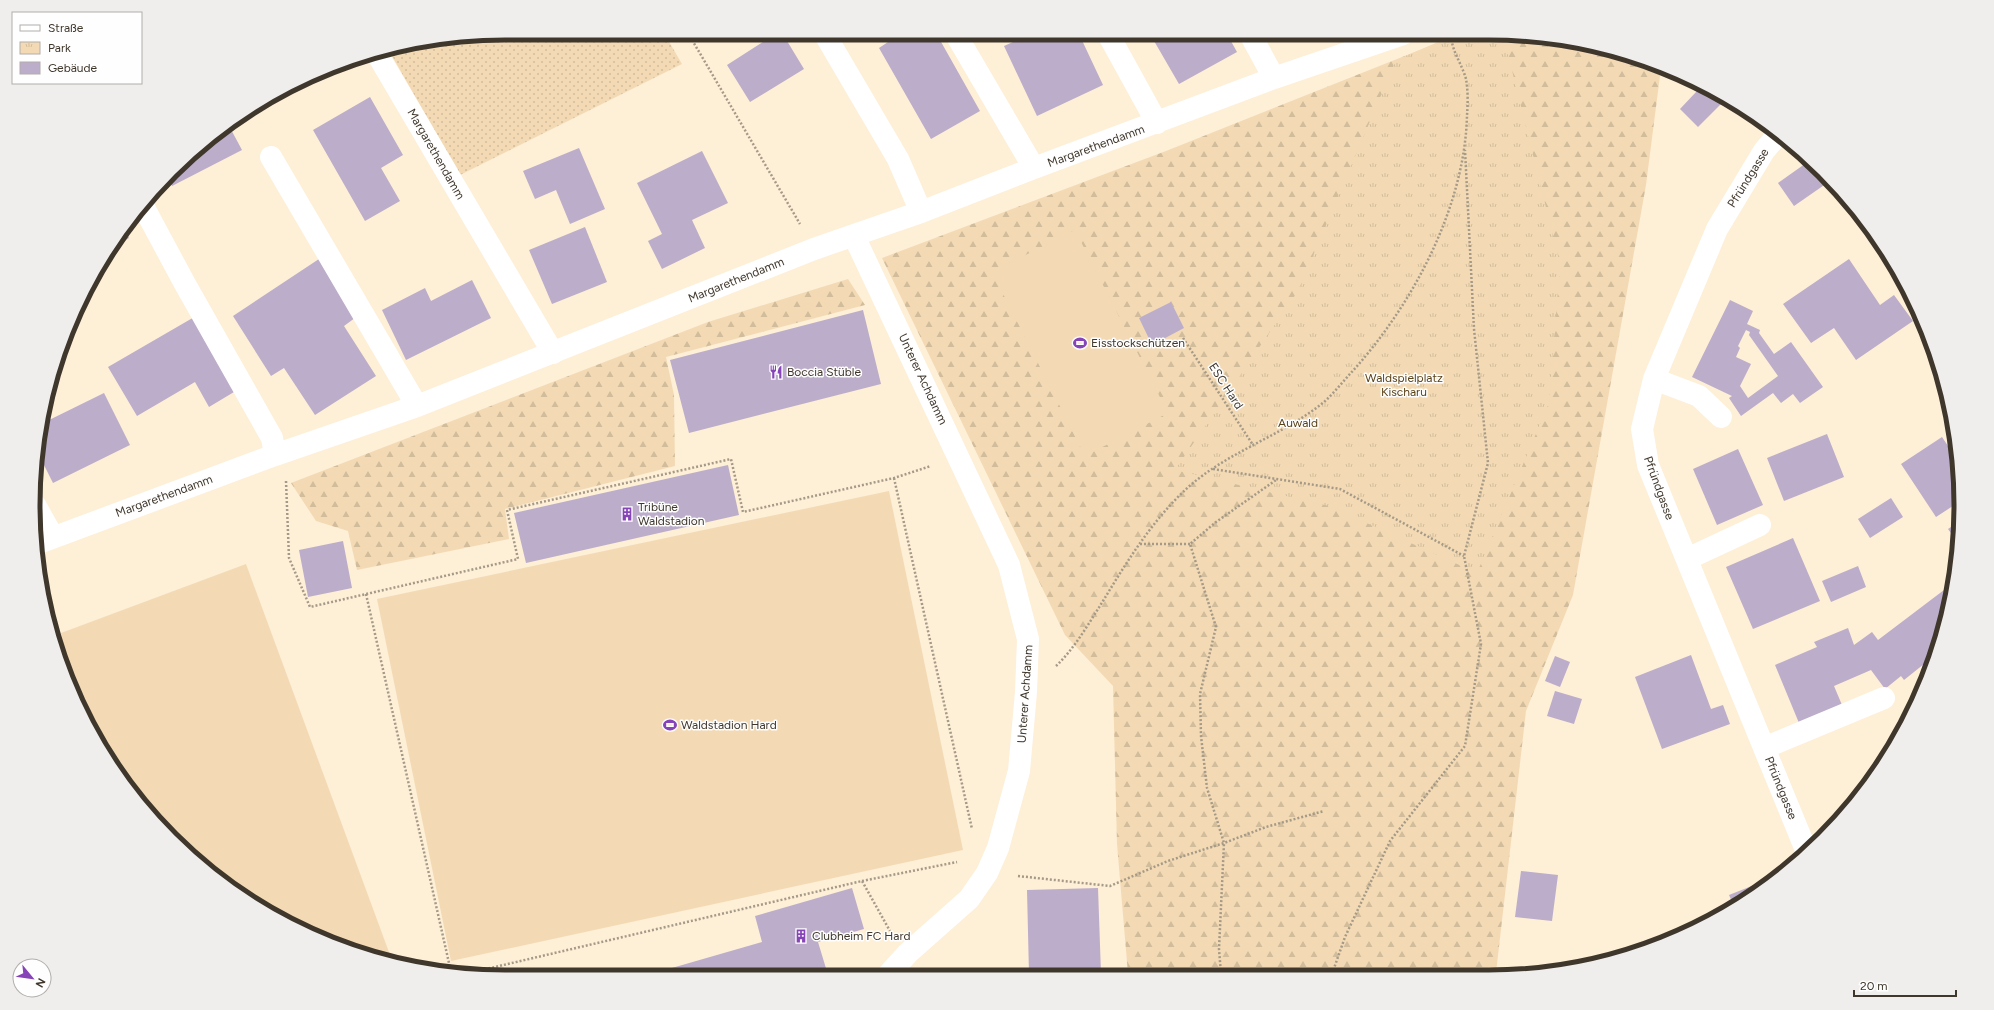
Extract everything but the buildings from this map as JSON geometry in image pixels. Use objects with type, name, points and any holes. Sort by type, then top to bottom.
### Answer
[{"type":"street","points":[[828,40],[898,159],[921,212]]},
{"type":"street","name":"Margarethendamm","points":[[959,40],[1034,168]]},
{"type":"street","name":"Margarethendamm","points":[[1111,40],[1157,123]]},
{"type":"street","points":[[1253,40],[1274,78]]},
{"type":"street","name":"Margarethendamm","points":[[41,528],[44,541],[281,453],[416,406],[814,249],[921,212],[1274,78],[1385,40]]},
{"type":"street","name":"Margarethendamm","points":[[379,58],[553,353]]},
{"type":"street","name":"Pfründgasse","points":[[1775,138],[1764,151],[1717,229],[1654,380],[1642,429],[1648,465],[1805,847]]},
{"type":"street","points":[[271,157],[416,406]]},
{"type":"street","points":[[145,210],[184,284],[281,453]]},
{"type":"street","name":"Unterer Achdamm","points":[[854,236],[959,456],[1009,565],[1028,639],[1026,692],[1019,771],[998,848],[987,873],[969,899],[908,953],[893,970]]},
{"type":"street","points":[[1654,380],[1699,396],[1721,417]]},
{"type":"street","points":[[1687,559],[1760,526]]},
{"type":"street","points":[[1764,748],[1884,698]]},
{"type":"path","points":[[692,40],[801,227]]},
{"type":"path","points":[[1333,970],[1345,937],[1390,841],[1465,746],[1481,644],[1464,556],[1488,463],[1474,329],[1465,150],[1468,114],[1466,80],[1453,40]]},
{"type":"path","points":[[1026,692],[1065,658],[1139,544],[1161,515],[1184,490],[1213,469],[1289,426],[1325,401],[1366,356],[1390,324],[1430,255],[1447,215],[1465,150]]},
{"type":"path","name":"ESC Hard","points":[[1183,338],[1253,445]]},
{"type":"path","points":[[281,453],[289,558],[310,607],[518,559],[507,510],[731,459],[743,512],[894,478],[959,456]]},
{"type":"path","points":[[1213,469],[1340,489],[1464,556]]},
{"type":"path","points":[[894,478],[973,831]]},
{"type":"path","points":[[1139,544],[1190,544],[1216,522],[1276,480]]},
{"type":"path","points":[[1190,544],[1200,570],[1216,627],[1200,694],[1201,736],[1207,788],[1224,843],[1218,949],[1221,970]]},
{"type":"path","points":[[366,594],[449,966]]},
{"type":"path","points":[[987,873],[1110,886],[1168,862],[1266,827],[1324,811]]},
{"type":"path","points":[[485,969],[862,881],[957,863],[961,857]]},
{"type":"path","points":[[862,881],[888,929],[908,953]]},
{"type":"green space","points":[[668,40],[682,64],[460,175],[391,55],[444,44],[475,41]]},
{"type":"green space","name":"Waldspielplatz Kischaru","points":[[1443,40],[1505,41],[1560,264],[1549,403],[1477,573],[1329,506],[1175,470],[1298,291],[1396,60]]},
{"type":"green space","name":"Auwald","points":[[1445,40],[1519,41],[1550,44],[1609,56],[1660,73],[1646,185],[1573,595],[1526,711],[1496,970],[1128,970],[1117,844],[1113,686],[1065,635],[882,258],[1166,151]]},
{"type":"green space","name":"Eisstockschützen","points":[[1075,230],[1168,413],[1085,456],[992,272]]},
{"type":"green space","points":[[848,279],[865,305],[666,357],[674,395],[675,466],[505,509],[509,539],[357,570],[348,531],[316,521],[291,483],[708,322]]},
{"type":"green space","name":"Waldstadion Hard","points":[[889,491],[963,850],[451,961],[377,599]]},
{"type":"green space","points":[[246,564],[390,955],[327,935],[272,908],[222,874],[198,855],[176,834],[155,812],[136,788],[102,738],[75,683],[59,634]]},
{"type":"place","name":"Eisstockschützen","points":[[1080,343]]},
{"type":"place","name":"Boccia Stüble","points":[[776,372]]},
{"type":"place","name":"Tribüne Waldstadion","points":[[627,514]]},
{"type":"place","name":"Waldstadion Hard","points":[[670,725]]},
{"type":"place","name":"Clubheim FC Hard","points":[[801,936]]}]
